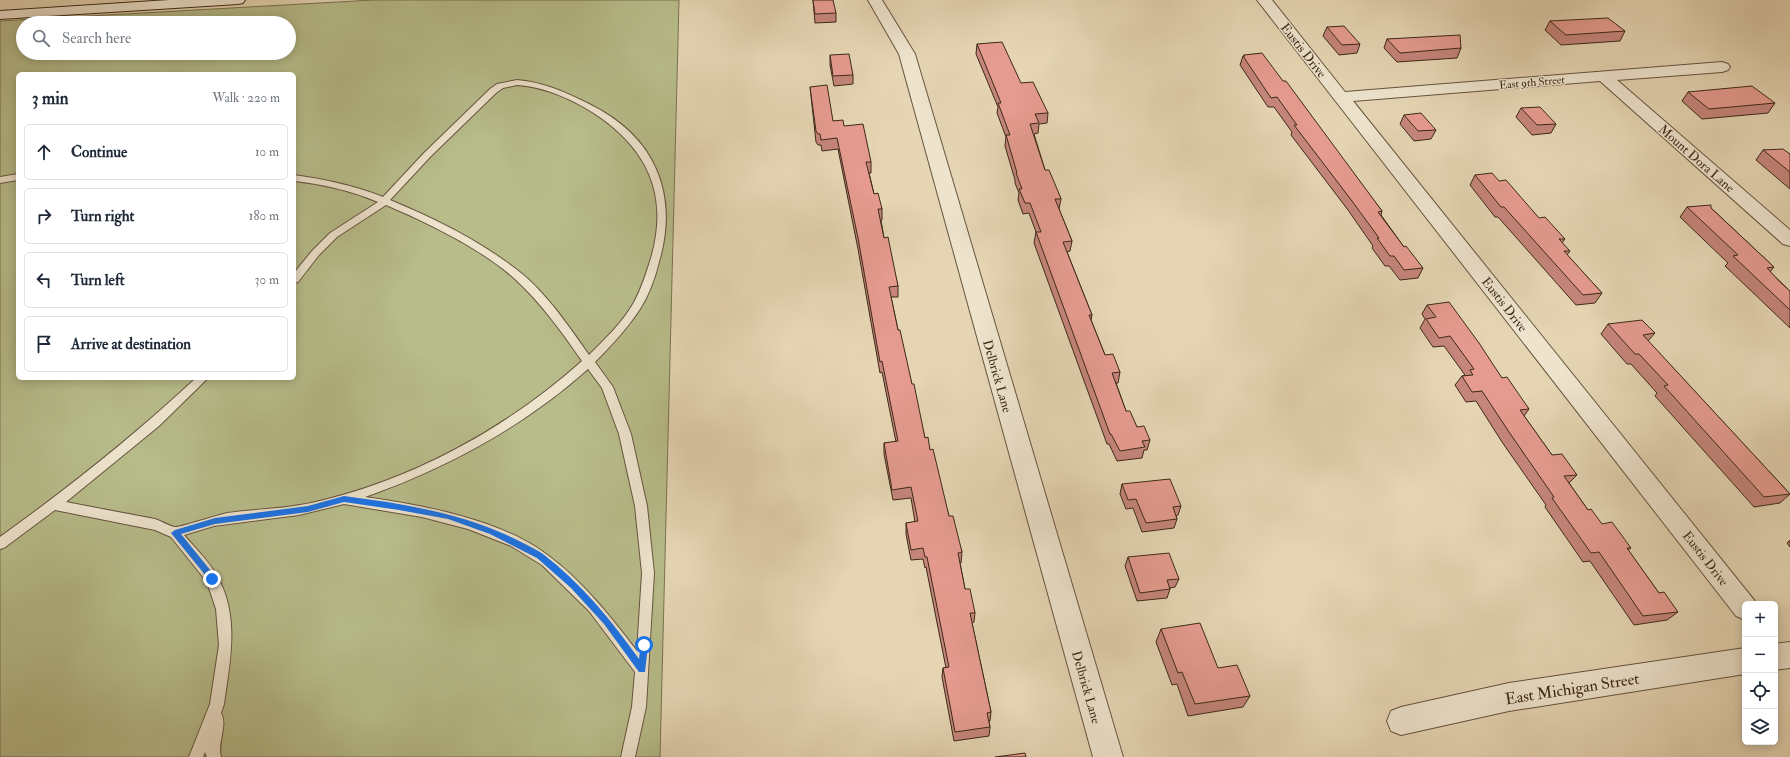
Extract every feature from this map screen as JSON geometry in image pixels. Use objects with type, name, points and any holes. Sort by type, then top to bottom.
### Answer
[{"type":"street","points":[[0,15],[238,0]]},
{"type":"street","name":"Delbrick Lane","points":[[875,0],[907,54],[1108,757]]},
{"type":"street","name":"Eustis Drive","points":[[1264,0],[1742,604]]},
{"type":"street","name":"East 9th Street","points":[[1341,97],[1722,67]]},
{"type":"street","name":"Mount Dora Lane","points":[[1603,76],[1790,240]]},
{"type":"street","name":"East Michigan Street","points":[[1401,721],[1509,697],[1742,662]]},
{"type":"lane","points":[[175,533],[215,521],[308,509],[344,499],[400,480],[457,453],[498,431],[541,400],[590,361],[623,325],[636,306],[658,254],[663,221],[660,190],[650,163],[633,140],[614,122],[589,106],[556,91],[524,83],[508,84],[499,87],[459,124],[373,212],[340,231],[327,241],[296,278]]},
{"type":"lane","points":[[0,180],[16,177]]},
{"type":"lane","points":[[296,178],[310,180],[369,195],[417,216],[480,249],[518,276],[554,314],[590,361],[607,387],[625,434],[641,506],[648,573],[639,707],[628,757]]},
{"type":"lane","points":[[0,544],[54,505],[147,430],[201,380]]},
{"type":"lane","points":[[344,499],[448,516],[493,531],[539,556],[574,586],[607,621],[642,670]]},
{"type":"lane","points":[[54,505],[157,525],[175,533],[212,579],[223,609],[226,645],[212,750],[214,757]]},
{"type":"lane","points":[[196,757],[217,704]]},
{"type":"green space","points":[[373,0],[679,0],[660,757],[0,757],[0,21],[16,20],[16,60],[296,60],[296,16],[89,16]]},
{"type":"building","points":[[813,0],[833,0],[836,13],[815,14]]},
{"type":"building","points":[[1608,18],[1625,31],[1566,35],[1550,21]]},
{"type":"building","points":[[1344,26],[1360,44],[1342,45],[1327,27]]},
{"type":"building","points":[[1460,35],[1461,48],[1400,53],[1387,39]]},
{"type":"building","points":[[1002,42],[1021,83],[1033,82],[1048,113],[1035,114],[1039,123],[1030,124],[1045,170],[1049,170],[1061,199],[1055,199],[1072,241],[1063,242],[1092,315],[1089,315],[1105,355],[1113,354],[1120,372],[1112,373],[1126,411],[1130,411],[1137,427],[1144,426],[1150,440],[1142,441],[1145,447],[1120,451],[1110,434],[1036,232],[1041,232],[1030,203],[1025,203],[1019,189],[1022,189],[1016,173],[1006,135],[1010,135],[998,103],[1001,103],[977,44]]},
{"type":"building","points":[[1262,53],[1283,81],[1286,81],[1382,211],[1378,212],[1404,247],[1406,246],[1423,268],[1404,270],[1394,256],[1390,256],[1352,201],[1294,125],[1297,125],[1277,97],[1271,98],[1243,56]]},
{"type":"building","points":[[849,54],[853,75],[833,76],[830,55]]},
{"type":"building","points":[[827,85],[833,121],[843,120],[844,126],[863,124],[871,162],[866,162],[874,194],[878,193],[882,209],[878,209],[884,238],[888,237],[898,286],[889,287],[898,330],[900,330],[912,384],[914,384],[925,438],[928,437],[930,450],[933,449],[949,516],[953,516],[962,552],[958,553],[965,589],[970,589],[975,613],[970,613],[991,712],[987,713],[990,727],[955,732],[943,668],[949,667],[927,557],[925,557],[923,548],[911,550],[906,523],[918,521],[911,487],[892,490],[884,443],[898,441],[882,361],[880,362],[858,238],[837,138],[821,140],[820,134],[816,131],[810,87]]},
{"type":"building","points":[[1752,86],[1775,103],[1709,109],[1688,92]]},
{"type":"building","points":[[1540,107],[1556,124],[1537,125],[1521,108]]},
{"type":"building","points":[[1421,113],[1436,130],[1418,131],[1404,115]]},
{"type":"building","points":[[1783,149],[1790,154],[1790,172],[1763,150]]},
{"type":"building","points":[[1492,173],[1499,181],[1506,180],[1539,218],[1545,217],[1565,239],[1559,239],[1570,251],[1564,251],[1602,293],[1583,295],[1504,207],[1501,207],[1475,175]]},
{"type":"building","points":[[1711,205],[1711,208],[1774,267],[1767,268],[1790,291],[1790,310],[1733,256],[1738,255],[1687,207]]},
{"type":"building","points":[[1449,302],[1502,378],[1507,377],[1529,409],[1520,410],[1552,455],[1562,454],[1577,475],[1564,476],[1588,510],[1591,509],[1602,524],[1612,522],[1631,548],[1627,548],[1659,593],[1664,592],[1678,612],[1643,616],[1599,552],[1591,553],[1552,498],[1554,497],[1482,391],[1472,392],[1462,376],[1473,375],[1470,370],[1474,369],[1450,336],[1439,338],[1426,319],[1436,317],[1427,305]]},
{"type":"building","points":[[1642,320],[1655,333],[1643,335],[1790,494],[1764,497],[1664,386],[1668,385],[1639,354],[1635,354],[1608,324]]},
{"type":"building","points":[[1170,479],[1181,506],[1173,507],[1177,519],[1146,523],[1136,499],[1128,500],[1122,484]]},
{"type":"building","points":[[1169,553],[1179,579],[1167,580],[1170,589],[1140,593],[1128,557]]},
{"type":"building","points":[[1200,623],[1218,668],[1237,665],[1250,696],[1195,704],[1182,672],[1178,673],[1161,629]]},
{"type":"building","points":[[1025,753],[1026,757],[995,757]]},
{"type":"route","points":[[212,579],[188,547],[175,533],[215,521],[308,509],[344,499],[399,507],[448,516],[493,531],[539,556],[574,586],[607,621],[642,670],[644,645]]}]
